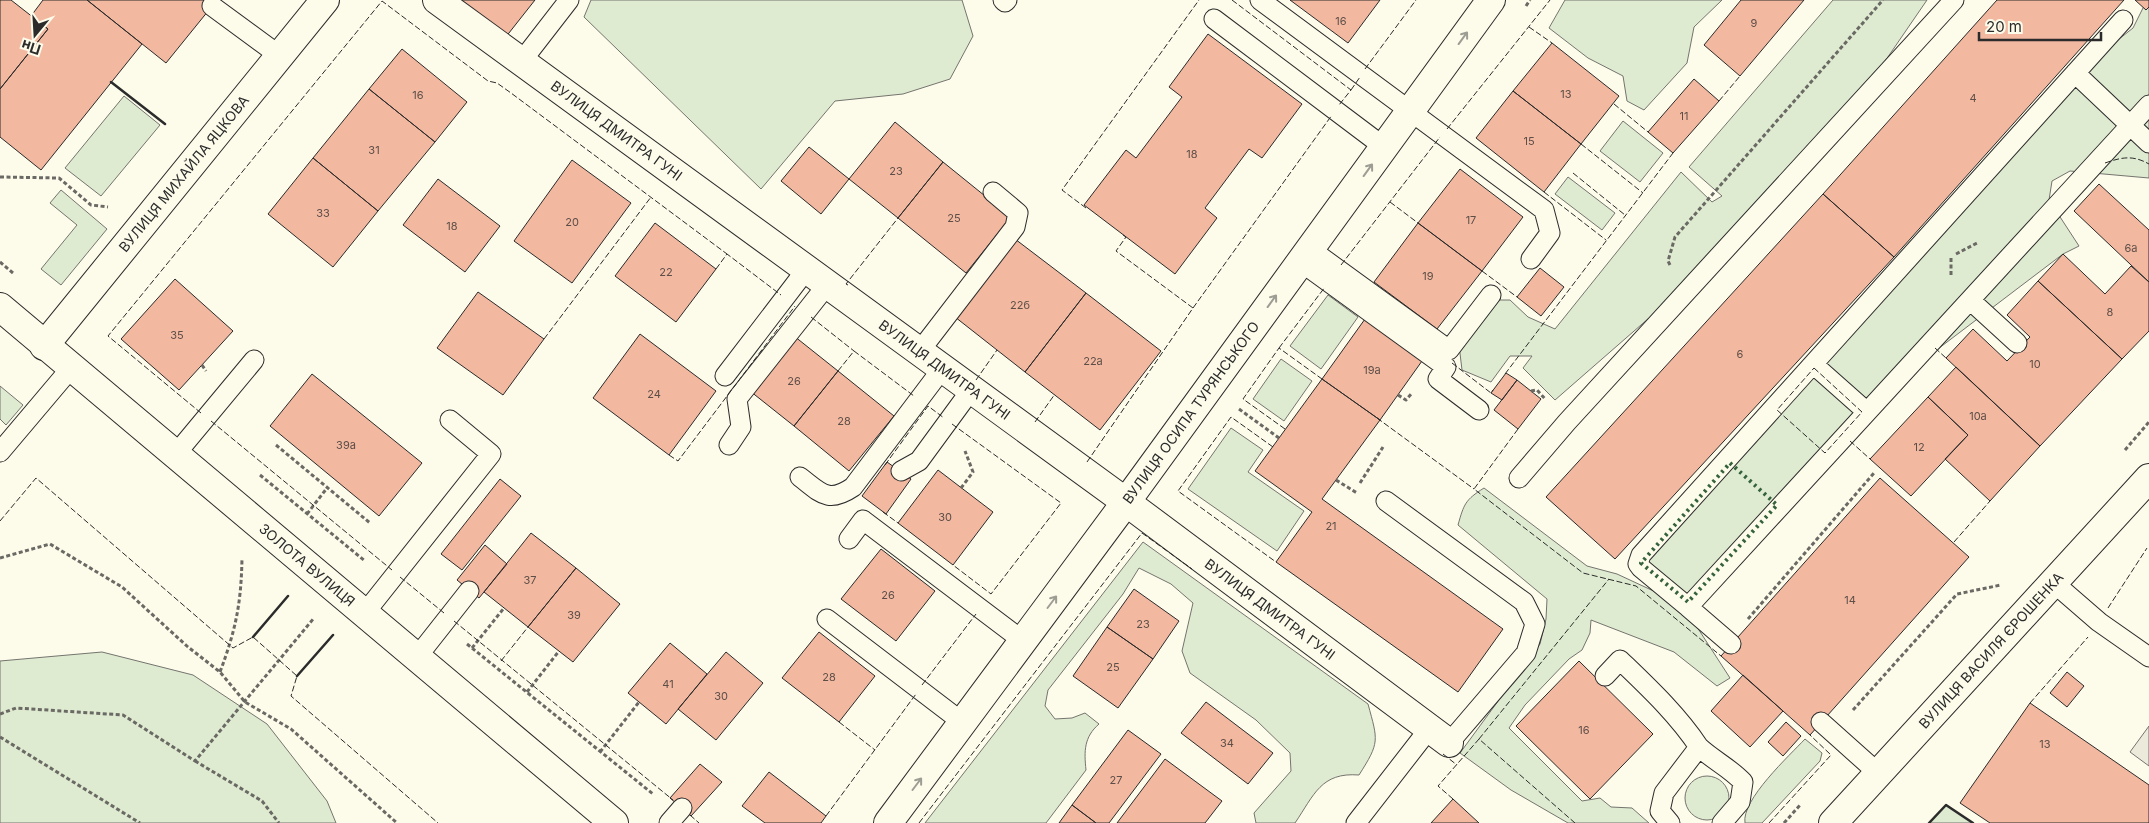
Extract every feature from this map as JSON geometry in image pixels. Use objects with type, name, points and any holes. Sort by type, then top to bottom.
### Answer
[{"type":"street","name":"ВУЛИЦЯ МИХАЙЛА ЯЦКОВА","points":[[44,346],[325,0]]},
{"type":"street","name":"ВУЛИЦЯ ДМИТРА ГУНІ","points":[[437,0],[1126,502],[1439,736]]},
{"type":"street","name":"ВУЛИЦЯ ОСИПА ТУРЯНСЬКОГО","points":[[888,823],[1126,502],[1491,0]]},
{"type":"street","name":"ЗОЛОТА ВУЛИЦЯ","points":[[0,307],[70,368],[614,823]]},
{"type":"street","name":"ВУЛИЦЯ ВАСИЛЯ ЄРОШЕНКА","points":[[1833,823],[2149,478]]},
{"type":"lane","points":[[521,62],[569,0]]},
{"type":"lane","points":[[1003,0],[1005,2],[1007,0]]},
{"type":"lane","points":[[1260,0],[1544,210],[1550,233],[1531,259]]},
{"type":"lane","points":[[1519,478],[1682,296],[1954,0]]},
{"type":"lane","points":[[212,6],[280,56]]},
{"type":"lane","points":[[1214,18],[1384,147]]},
{"type":"lane","points":[[1730,643],[1644,572],[1638,564],[1639,559],[2123,20]]},
{"type":"lane","points":[[2075,73],[2149,143]]},
{"type":"lane","points":[[1688,607],[2149,105]]},
{"type":"lane","points":[[919,352],[1015,227],[1018,213],[993,192]]},
{"type":"lane","points":[[1305,256],[1449,350],[1491,295]]},
{"type":"lane","points":[[1305,256],[1446,367],[1438,379],[1479,410]]},
{"type":"lane","points":[[725,376],[817,278]]},
{"type":"lane","points":[[729,445],[741,427],[737,399],[817,278]]},
{"type":"lane","points":[[1970,300],[2017,343]]},
{"type":"lane","points":[[174,455],[254,360]]},
{"type":"lane","points":[[1814,365],[1868,412]]},
{"type":"lane","points":[[0,452],[70,368]]},
{"type":"lane","points":[[800,477],[823,494],[840,496],[853,487],[942,369]]},
{"type":"lane","points":[[901,471],[919,461],[971,390]]},
{"type":"lane","points":[[364,614],[491,454],[450,420]]},
{"type":"lane","points":[[1356,823],[1439,736],[1526,653],[1535,624],[1524,602],[1386,501]]},
{"type":"lane","points":[[849,539],[863,520],[1023,641]]},
{"type":"lane","points":[[2054,583],[2099,622],[2149,657]]},
{"type":"lane","points":[[417,657],[469,591]]},
{"type":"lane","points":[[827,619],[962,722]]},
{"type":"lane","points":[[1605,676],[1620,660],[1680,720],[1699,747],[1713,760],[1732,770],[1743,782],[1740,802],[1722,823]]},
{"type":"lane","points":[[1822,722],[1878,773]]},
{"type":"lane","points":[[1670,823],[1660,811],[1664,793],[1699,747]]},
{"type":"path","points":[[1682,296],[1668,261],[1675,237],[1884,0]]},
{"type":"path","points":[[0,177],[59,178],[91,205],[108,207]]},
{"type":"path","points":[[1894,276],[1957,254],[1982,240]]},
{"type":"path","points":[[0,262],[15,275]]},
{"type":"path","points":[[1235,406],[1279,438]]},
{"type":"path","points":[[2123,452],[2149,422]]},
{"type":"path","points":[[961,488],[972,472],[965,453],[966,443]]},
{"type":"path","points":[[276,445],[370,523]]},
{"type":"path","points":[[1336,480],[1361,496],[1360,481],[1384,447]]},
{"type":"path","points":[[253,470],[390,581]]},
{"type":"path","points":[[1730,643],[1874,473]]},
{"type":"path","points":[[307,514],[327,488]]},
{"type":"path","points":[[0,558],[50,544],[122,587],[188,647],[220,672],[245,702],[291,729],[397,823]]},
{"type":"path","points":[[1812,545],[1816,549]]},
{"type":"path","points":[[220,672],[234,634],[241,597],[242,559]]},
{"type":"path","points":[[1851,749],[1842,721],[1957,594],[2006,584]]},
{"type":"path","points":[[472,648],[504,608]]},
{"type":"path","points":[[196,761],[314,618]]},
{"type":"path","points":[[443,624],[676,815]]},
{"type":"path","points":[[527,692],[559,652]]},
{"type":"path","points":[[600,752],[639,702]]},
{"type":"path","points":[[0,714],[16,708],[123,715],[262,801],[279,823]]},
{"type":"path","points":[[0,737],[140,823]]},
{"type":"path","points":[[1784,823],[1804,801]]},
{"type":"green space","points":[[591,0],[962,0],[973,36],[950,79],[903,94],[835,101],[761,189],[584,17]]},
{"type":"green space","points":[[1565,0],[1722,0],[1694,27],[1687,63],[1644,110],[1627,101],[1623,76],[1588,58],[1549,28]]},
{"type":"green space","points":[[1833,0],[1927,0],[1846,118],[1712,263],[1555,400],[1523,368],[1532,356],[1510,356],[1491,382],[1462,370],[1459,345],[1496,300],[1510,300],[1528,317],[1555,329],[1681,172],[1712,202],[1722,196],[1689,167]]},
{"type":"green space","points":[[2147,0],[2149,0],[2149,178],[2070,171],[2052,181],[2049,200],[2079,246],[2063,254],[1926,358],[1688,607],[1639,559],[2090,62],[2133,28]]},
{"type":"green space","points":[[124,96],[160,125],[101,196],[65,168]]},
{"type":"green space","points":[[1623,121],[1663,153],[1640,182],[1600,151]]},
{"type":"green space","points":[[1568,177],[1615,213],[1602,230],[1555,194]]},
{"type":"green space","points":[[61,190],[107,229],[61,285],[41,269],[77,225],[50,203]]},
{"type":"green space","points":[[1328,295],[1358,317],[1321,369],[1290,346]]},
{"type":"green space","points":[[1281,359],[1312,381],[1284,421],[1253,399]]},
{"type":"green space","points":[[0,386],[23,405],[6,425],[0,419]]},
{"type":"green space","points":[[1231,428],[1263,450],[1248,472],[1304,511],[1277,551],[1188,489]]},
{"type":"green space","points":[[1484,488],[1587,566],[1617,574],[1660,594],[1697,627],[1730,678],[1717,686],[1674,652],[1591,620],[1590,633],[1582,650],[1569,659],[1525,705],[1509,728],[1582,801],[1600,798],[1611,807],[1632,808],[1649,823],[1568,823],[1511,790],[1460,753],[1540,644],[1546,619],[1547,599],[1458,525],[1466,503]]},
{"type":"green space","points":[[1143,542],[1368,704],[1374,726],[1375,741],[1371,755],[1359,775],[1346,775],[1327,781],[1320,787],[1295,823],[1256,823],[1254,813],[1291,771],[1290,753],[1256,720],[1190,673],[1182,651],[1193,603],[1171,584],[1139,568],[1123,594],[1048,690],[1045,706],[1055,719],[1072,718],[1085,713],[1099,724],[1090,734],[1086,745],[1086,770],[1046,823],[925,823]]},
{"type":"green space","points":[[102,652],[193,675],[267,724],[327,801],[336,823],[0,823],[0,661]]},
{"type":"green space","points":[[1805,739],[1822,753],[1820,761],[1762,823],[1745,823],[1746,813],[1758,791]]},
{"type":"green space","points":[[1707,776],[1719,780],[1725,786],[1729,798],[1725,810],[1719,816],[1707,820],[1695,816],[1689,810],[1685,798],[1689,786],[1695,780]]},
{"type":"green space","points":[[1946,805],[1973,823],[1929,823]]},
{"type":"shaded area","points":[[2149,726],[2149,766],[2130,752]]},
{"type":"building","points":[[0,0],[11,0],[48,29],[0,89]]},
{"type":"building","points":[[43,0],[87,0],[142,44],[41,170],[0,137],[0,89],[48,29],[31,16]]},
{"type":"building","points":[[87,0],[217,0],[166,63]]},
{"type":"building","points":[[457,0],[535,0],[505,38]]},
{"type":"building","points":[[1290,0],[1380,0],[1348,43]]},
{"type":"building","points":[[1741,0],[1804,0],[1740,76],[1704,45]]},
{"type":"building","points":[[1997,0],[2124,0],[1894,257],[1823,194]]},
{"type":"building","points":[[2135,0],[2149,0],[2149,7],[2146,10]]},
{"type":"building","points":[[1208,34],[1302,104],[1262,158],[1249,149],[1205,208],[1217,218],[1175,274],[1084,205],[1126,150],[1136,158],[1182,97],[1169,87]]},
{"type":"building","points":[[1552,43],[1619,96],[1581,144],[1513,91]]},
{"type":"building","points":[[402,49],[467,102],[435,142],[369,89]]},
{"type":"building","points":[[1694,79],[1719,101],[1673,153],[1648,132]]},
{"type":"building","points":[[369,89],[435,142],[378,211],[313,158]]},
{"type":"building","points":[[1513,91],[1581,144],[1544,192],[1476,138]]},
{"type":"building","points":[[895,122],[943,162],[898,218],[849,179]]},
{"type":"building","points":[[809,147],[849,179],[821,214],[781,181]]},
{"type":"building","points":[[313,158],[378,211],[333,267],[268,214]]},
{"type":"building","points":[[572,160],[631,203],[572,283],[514,241]]},
{"type":"building","points":[[943,162],[1011,217],[966,273],[898,218]]},
{"type":"building","points":[[1460,169],[1523,217],[1482,271],[1418,223]]},
{"type":"building","points":[[438,179],[500,226],[465,272],[403,225]]},
{"type":"building","points":[[2099,184],[2149,230],[2149,282],[2074,211]]},
{"type":"building","points":[[1823,194],[1894,257],[1615,559],[1546,497]]},
{"type":"building","points":[[655,223],[716,269],[676,322],[615,276]]},
{"type":"building","points":[[1418,223],[1482,271],[1437,329],[1374,282]]},
{"type":"building","points":[[1015,239],[1086,293],[1025,372],[955,317]]},
{"type":"building","points":[[2063,254],[2105,294],[2131,266],[2149,282],[2149,331],[2122,359],[2038,281]]},
{"type":"building","points":[[1540,268],[1564,287],[1541,316],[1517,297]]},
{"type":"building","points":[[175,279],[233,331],[179,390],[121,339]]},
{"type":"building","points":[[2038,281],[2122,359],[2040,446],[1946,358],[1973,329],[2007,361],[2030,337],[2007,315]]},
{"type":"building","points":[[478,292],[544,339],[503,395],[437,348]]},
{"type":"building","points":[[1086,293],[1161,351],[1100,430],[1025,372]]},
{"type":"building","points":[[1365,319],[1422,361],[1380,420],[1322,379]]},
{"type":"building","points":[[640,334],[716,391],[669,455],[593,398]]},
{"type":"building","points":[[794,336],[838,371],[794,426],[750,391]]},
{"type":"building","points":[[1956,367],[2040,446],[1990,501],[1945,459],[1968,435],[1928,397]]},
{"type":"building","points":[[838,371],[894,416],[849,471],[794,426]]},
{"type":"building","points":[[1506,373],[1517,380],[1502,400],[1491,393]]},
{"type":"building","points":[[312,374],[422,463],[379,516],[270,426]]},
{"type":"building","points":[[1322,379],[1380,420],[1322,499],[1503,629],[1458,692],[1276,562],[1312,512],[1255,471]]},
{"type":"building","points":[[1517,380],[1541,399],[1518,429],[1494,410]]},
{"type":"building","points":[[1928,397],[1968,435],[1911,496],[1870,459]]},
{"type":"building","points":[[887,462],[911,479],[886,514],[862,496]]},
{"type":"building","points":[[938,470],[993,512],[953,565],[898,523]]},
{"type":"building","points":[[1880,478],[1969,557],[1810,735],[1721,656]]},
{"type":"building","points":[[500,479],[521,496],[462,570],[441,554]]},
{"type":"building","points":[[531,533],[576,568],[528,627],[484,592]]},
{"type":"building","points":[[485,545],[507,564],[479,598],[457,580]]},
{"type":"building","points":[[881,549],[935,591],[896,641],[841,599]]},
{"type":"building","points":[[576,568],[620,604],[573,662],[528,627]]},
{"type":"building","points":[[1134,589],[1179,621],[1153,659],[1107,627]]},
{"type":"building","points":[[1107,627],[1153,659],[1118,708],[1073,676]]},
{"type":"building","points":[[819,632],[875,676],[839,722],[782,678]]},
{"type":"building","points":[[670,643],[707,674],[666,724],[628,693]]},
{"type":"building","points":[[726,652],[763,683],[716,740],[678,709]]},
{"type":"building","points":[[1579,661],[1653,734],[1590,799],[1516,726]]},
{"type":"building","points":[[2067,672],[2084,686],[2067,707],[2050,693]]},
{"type":"building","points":[[1743,675],[1783,711],[1750,747],[1711,711]]},
{"type":"building","points":[[1206,702],[1273,753],[1248,784],[1181,733]]},
{"type":"building","points":[[2030,703],[2149,785],[2149,823],[1990,823],[1960,803]]},
{"type":"building","points":[[1786,722],[1801,736],[1783,756],[1768,742]]},
{"type":"building","points":[[1128,730],[1161,754],[1109,823],[1096,823],[1072,805]]},
{"type":"building","points":[[1165,759],[1222,801],[1205,823],[1117,823]]},
{"type":"building","points":[[700,764],[722,782],[691,816],[670,798]]},
{"type":"building","points":[[769,772],[826,816],[821,823],[765,823],[742,806]]},
{"type":"building","points":[[1453,799],[1479,823],[1431,823]]},
{"type":"building","points":[[1072,805],[1096,823],[1059,823]]},
{"type":"hedge","points":[[1730,463],[1777,505],[1688,602],[1641,563],[1730,463]]},
{"type":"fence","points":[[1086,208],[1062,190],[1199,0]]},
{"type":"fence","points":[[1232,0],[1351,90],[1339,105]]},
{"type":"fence","points":[[1365,69],[1416,0]]},
{"type":"fence","points":[[1447,129],[1550,0]]},
{"type":"fence","points":[[201,413],[108,336],[382,1],[488,81],[497,83],[511,93],[727,254]]},
{"type":"fence","points":[[1529,27],[1552,43]]},
{"type":"fence","points":[[1719,101],[1740,76]]},
{"type":"fence","points":[[1351,90],[1360,77]]},
{"type":"fence","points":[[1614,104],[1648,132]]},
{"type":"fence","points":[[1193,308],[1332,115]]},
{"type":"fence","points":[[1341,265],[1440,137]]},
{"type":"fence","points":[[1581,144],[1643,193]]},
{"type":"fence","points":[[1505,374],[1673,153]]},
{"type":"fence","points":[[2105,163],[2117,159],[2133,158],[2149,164]]},
{"type":"fence","points":[[1573,173],[1625,215]]},
{"type":"fence","points":[[1544,192],[1606,240]]},
{"type":"fence","points":[[544,339],[651,197]]},
{"type":"fence","points":[[1390,202],[1418,223]]},
{"type":"fence","points":[[848,285],[846,284],[898,218]]},
{"type":"fence","points":[[1087,462],[1193,308],[1116,251],[1126,237],[1123,235]]},
{"type":"fence","points":[[716,269],[727,254],[781,295]]},
{"type":"fence","points":[[1482,271],[1517,297]]},
{"type":"fence","points":[[1279,348],[1325,287]]},
{"type":"fence","points":[[669,455],[678,461],[795,306]]},
{"type":"fence","points":[[811,317],[854,351]]},
{"type":"fence","points":[[1285,429],[1243,399],[1279,348],[1322,379]]},
{"type":"fence","points":[[1935,348],[1946,358]]},
{"type":"fence","points":[[976,380],[997,350]]},
{"type":"fence","points":[[838,371],[854,351],[914,396]]},
{"type":"fence","points":[[1452,363],[1491,393],[1493,390]]},
{"type":"fence","points":[[1814,368],[1862,412],[1825,453],[1777,410],[1814,368]]},
{"type":"fence","points":[[1035,422],[1055,394]]},
{"type":"fence","points":[[885,465],[928,406],[944,418]]},
{"type":"fence","points":[[1273,447],[1231,417],[1178,491],[1276,562]]},
{"type":"fence","points":[[1377,418],[1474,489]]},
{"type":"fence","points":[[211,421],[392,570]]},
{"type":"fence","points":[[952,424],[1061,503],[991,594],[953,565]]},
{"type":"fence","points":[[1518,429],[1474,489],[1583,573],[1636,586],[1721,656]]},
{"type":"fence","points":[[1850,441],[1870,459]]},
{"type":"fence","points":[[0,521],[36,478],[233,648],[253,637],[297,676],[291,696],[438,823]]},
{"type":"fence","points":[[1954,542],[1990,501]]},
{"type":"fence","points":[[883,512],[898,523]]},
{"type":"fence","points":[[919,823],[1142,533],[1192,569]]},
{"type":"fence","points":[[2108,608],[2147,548]]},
{"type":"fence","points":[[400,577],[444,613]]},
{"type":"fence","points":[[1479,739],[1609,579]]},
{"type":"fence","points":[[922,685],[976,614]]},
{"type":"fence","points":[[454,621],[673,800]]},
{"type":"fence","points":[[501,661],[528,627]]},
{"type":"fence","points":[[2030,703],[2088,637]]},
{"type":"fence","points":[[826,816],[916,694]]},
{"type":"fence","points":[[839,722],[875,750]]},
{"type":"fence","points":[[1769,823],[1831,755],[1810,735]]},
{"type":"fence","points":[[1453,799],[1438,786],[1479,739],[1575,823]]},
{"type":"fence","points":[[1443,754],[1457,765]]},
{"type":"fence","points":[[690,815],[699,823]]},
{"type":"wall","points":[[111,82],[165,124]]},
{"type":"wall","points":[[253,637],[288,596]]},
{"type":"wall","points":[[297,676],[333,635]]},
{"type":"wall","points":[[1929,823],[1946,805],[1973,823]]}]
